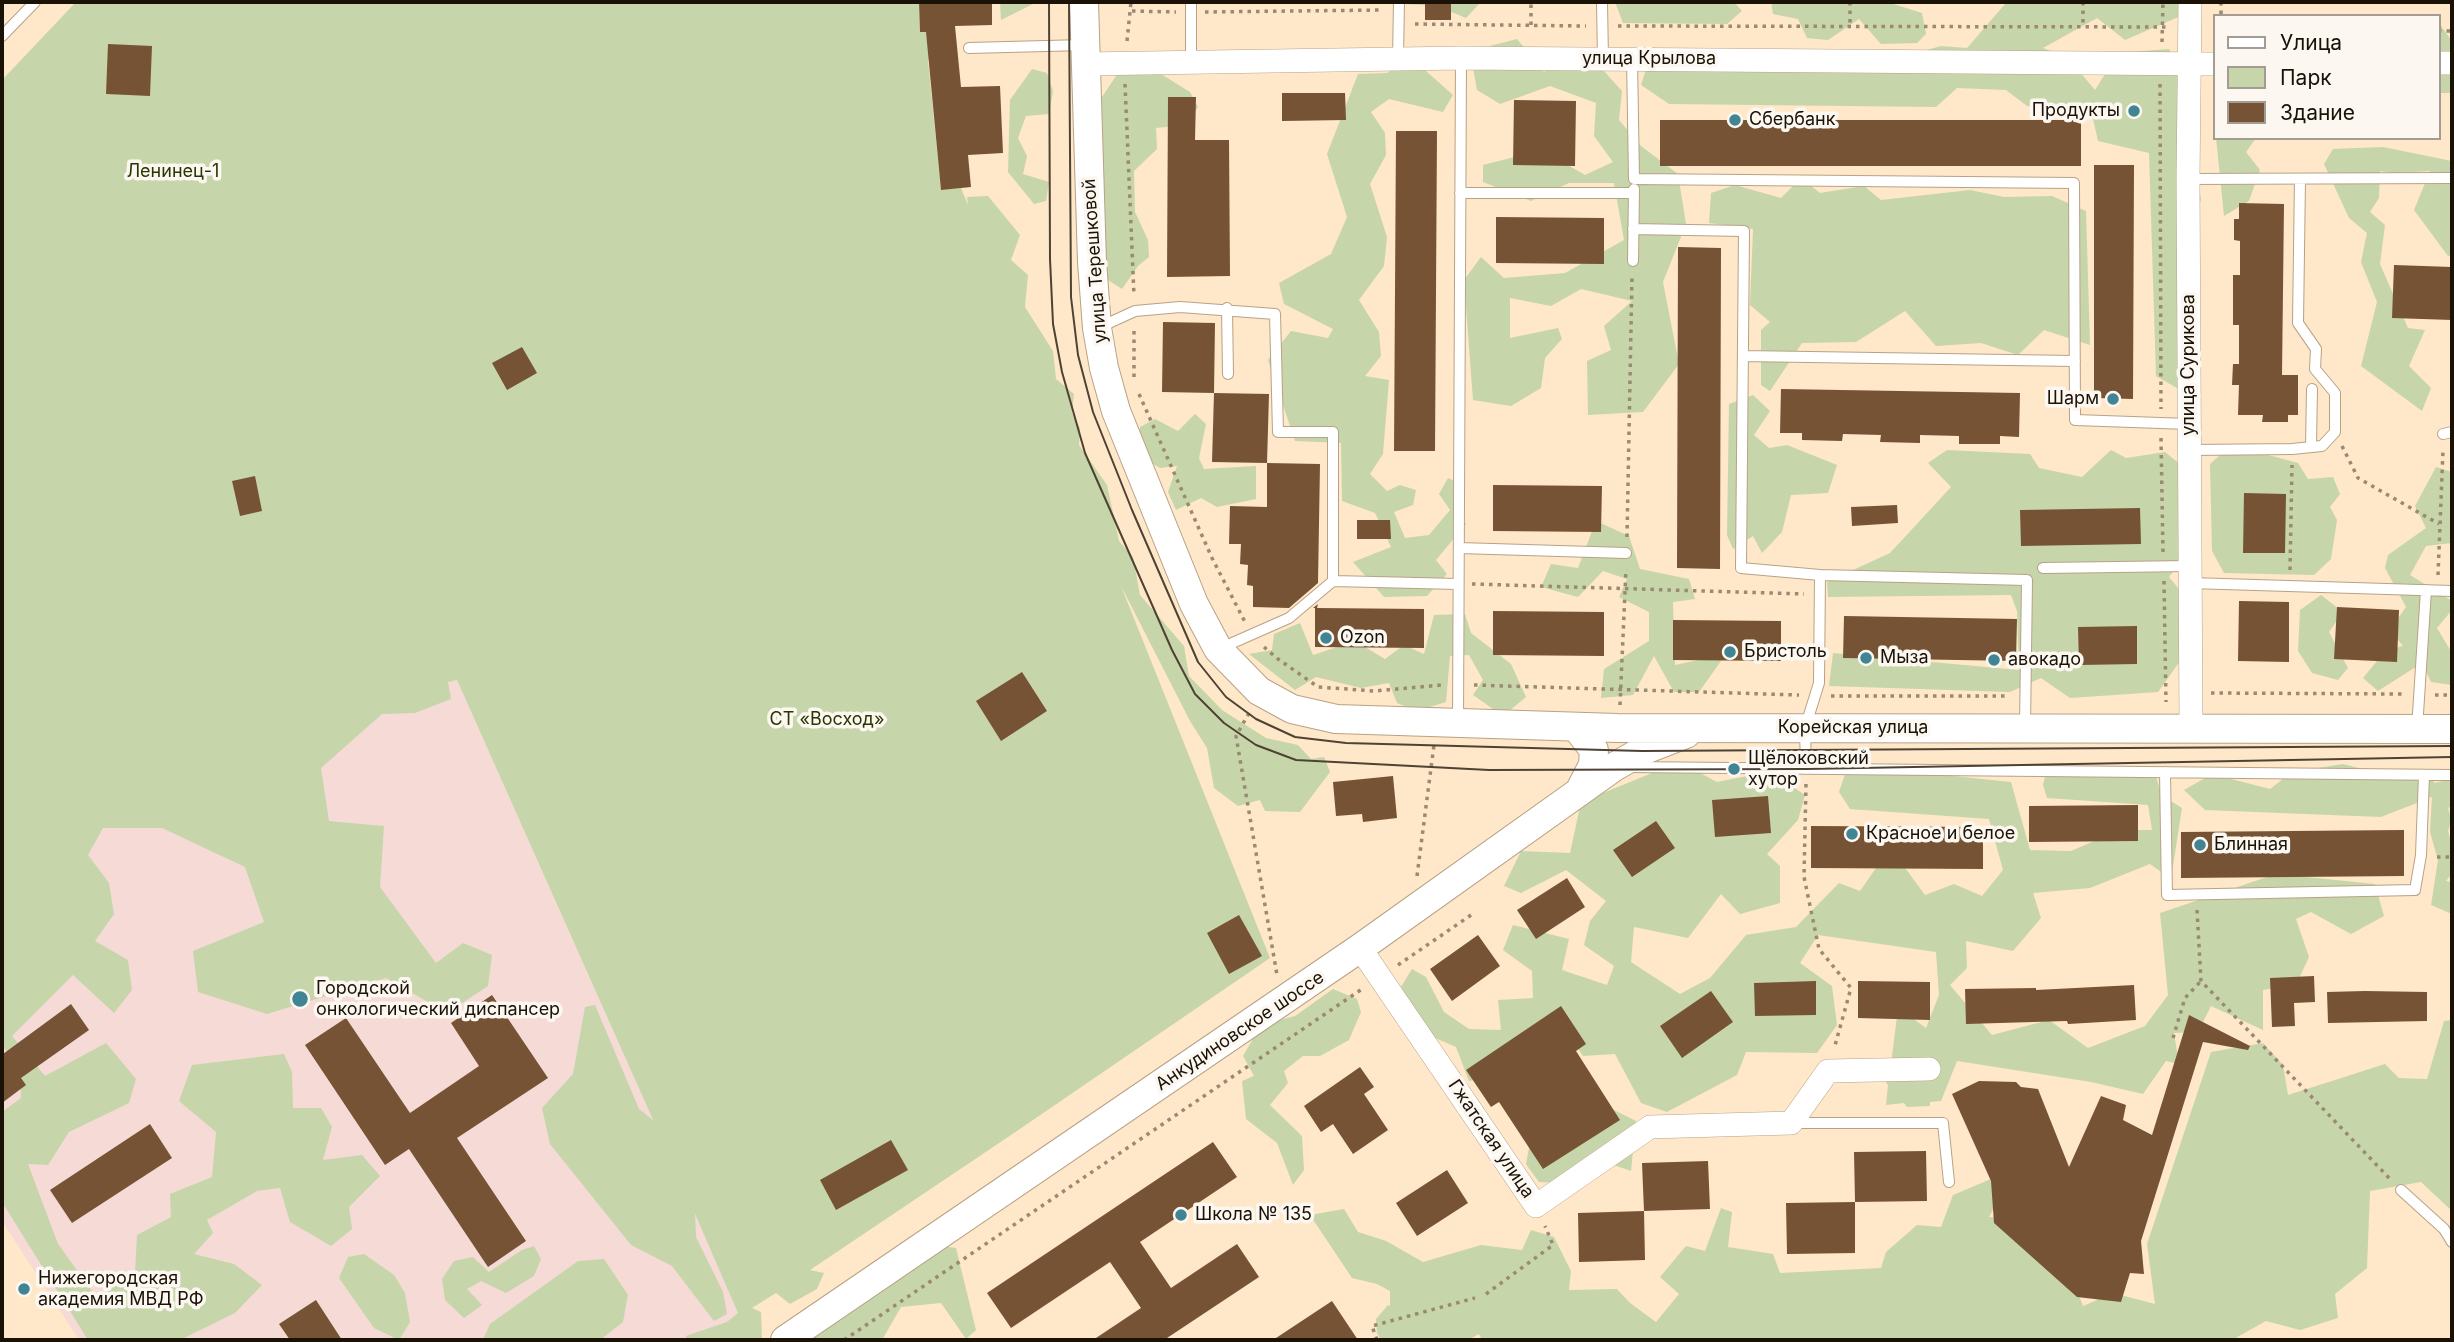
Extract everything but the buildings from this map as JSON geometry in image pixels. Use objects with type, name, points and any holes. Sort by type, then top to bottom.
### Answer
[{"type":"street","name":"улица Терешковой","points":[[1084,2],[1092,262],[1097,328],[1116,411],[1194,604],[1218,649],[1259,691]]},
{"type":"street","name":"улица Сурикова","points":[[2190,2],[2188,179],[2191,729]]},
{"type":"street","name":"улица Крылова","points":[[1084,54],[1124,61],[1632,58],[2212,64]]},
{"type":"street","name":"Корейская улица","points":[[1259,691],[1292,709],[1336,719],[1448,723],[1698,729],[2452,729]]},
{"type":"street","points":[[1576,727],[1594,750],[1593,765],[1579,792]]},
{"type":"street","name":"Анкудиновское шоссе","points":[[785,1340],[1360,948],[1614,767],[1642,751],[1698,729]]},
{"type":"street","name":"Гжатская улица","points":[[1360,948],[1536,1206],[1650,1127],[1791,1123]]},
{"type":"street","points":[[1791,1123],[1828,1071],[1929,1069]]},
{"type":"lane","points":[[2,36],[35,2]]},
{"type":"lane","points":[[1602,2],[1603,59]]},
{"type":"lane","points":[[1398,59],[1399,6]]},
{"type":"lane","points":[[1190,7],[1191,61]]},
{"type":"lane","points":[[969,48],[1084,54]]},
{"type":"lane","points":[[1448,723],[1458,684],[1461,58]]},
{"type":"lane","points":[[1632,58],[1633,261]]},
{"type":"lane","points":[[2188,179],[2452,178]]},
{"type":"lane","points":[[1634,179],[2074,183],[2075,421],[2189,424]]},
{"type":"lane","points":[[2189,450],[2322,446],[2335,432],[2335,393],[2315,369],[2316,349],[2298,323],[2300,179]]},
{"type":"lane","points":[[1461,193],[1634,193]]},
{"type":"lane","points":[[1633,229],[1744,231],[1741,568],[1820,575],[2027,580],[2025,729]]},
{"type":"lane","points":[[1097,328],[1135,312],[1180,307],[1275,314],[1278,432],[1333,432],[1333,581]]},
{"type":"lane","points":[[1227,309],[1228,374]]},
{"type":"lane","points":[[1743,356],[2074,361]]},
{"type":"lane","points":[[2311,447],[2312,389]]},
{"type":"lane","points":[[1459,548],[1626,553]]},
{"type":"lane","points":[[2043,568],[2164,567],[2190,575],[2290,586],[2452,591]]},
{"type":"lane","points":[[1806,769],[1805,728],[1819,683],[1820,575]]},
{"type":"lane","points":[[1218,649],[1289,618],[1333,581],[1458,583]]},
{"type":"lane","points":[[2417,729],[2432,591]]},
{"type":"lane","points":[[1614,767],[2452,775]]},
{"type":"lane","points":[[2165,772],[2167,895],[2415,891],[2421,855],[2424,775]]},
{"type":"lane","points":[[1791,1123],[1943,1124],[1949,1182]]},
{"type":"lane","points":[[2401,1190],[2444,1230],[2452,1242]]},
{"type":"path","points":[[1131,2],[1124,61],[1135,312],[1134,383],[1212,558],[1252,635],[1278,659],[1318,687],[1374,691],[1458,684],[1815,695],[2026,696]]},
{"type":"path","points":[[1330,2],[1330,11]]},
{"type":"path","points":[[1531,2],[1531,25]]},
{"type":"path","points":[[1850,2],[1850,26]]},
{"type":"path","points":[[2083,2],[2083,27]]},
{"type":"path","points":[[2163,2],[2160,64],[2161,423],[2166,702],[2217,692],[2452,695]]},
{"type":"path","points":[[1131,11],[1190,7],[1330,11],[1399,6]]},
{"type":"path","points":[[1399,24],[2191,27]]},
{"type":"path","points":[[1617,728],[1622,690],[1633,261]]},
{"type":"path","points":[[2335,432],[2358,478],[2440,524]]},
{"type":"path","points":[[2432,591],[2448,433]]},
{"type":"path","points":[[2290,586],[2292,449]]},
{"type":"path","points":[[1458,583],[1820,595]]},
{"type":"path","points":[[1259,691],[1236,736],[1278,984]]},
{"type":"path","points":[[1417,877],[1448,723]]},
{"type":"path","points":[[1806,769],[1804,877],[1819,949],[1851,988],[1828,1071]]},
{"type":"path","points":[[2196,894],[2201,981],[2401,1190]]},
{"type":"path","points":[[844,1340],[1474,913]]},
{"type":"path","points":[[2173,1038],[2185,998],[2201,981]]},
{"type":"path","points":[[1486,1293],[1553,1245],[1536,1206]]},
{"type":"path","points":[[1377,1340],[1372,1326],[1475,1298]]},
{"type":"shaded area","name":"Городской онкологический диспансер","points":[[457,680],[740,1316],[705,1340],[79,1340],[2,1221],[2,777]]},
{"type":"green space","points":[[76,2],[919,2],[920,32],[950,31],[928,60],[941,189],[961,188],[968,205],[967,197],[988,196],[1020,235],[1011,260],[1028,275],[1025,307],[1053,351],[1056,379],[1074,394],[1072,413],[1080,428],[1079,445],[1107,485],[1119,541],[1133,557],[1140,595],[1184,646],[1189,676],[1222,710],[1266,738],[1298,745],[1311,759],[1324,757],[1330,772],[1300,812],[1265,811],[1260,800],[1238,806],[1214,788],[1207,748],[1190,721],[1121,586],[1270,958],[810,1270],[824,1273],[817,1289],[790,1304],[776,1293],[752,1308],[761,1312],[762,1340],[687,1340],[686,1336],[727,1322],[738,1313],[695,1214],[696,1237],[723,1292],[727,1314],[714,1321],[672,1266],[631,1245],[550,1144],[542,1108],[573,1074],[585,1007],[595,1005],[639,1109],[653,1120],[457,680],[448,682],[451,699],[415,713],[382,714],[321,768],[329,821],[384,826],[380,887],[436,963],[463,943],[492,955],[488,986],[447,1013],[386,978],[267,1014],[198,992],[193,951],[264,922],[245,867],[162,828],[103,828],[88,855],[109,883],[114,914],[95,941],[128,960],[132,990],[114,1013],[73,975],[12,1036],[45,1076],[106,1043],[136,1079],[129,1103],[69,1132],[48,1165],[28,1164],[58,1244],[97,1298],[135,1273],[137,1235],[171,1217],[170,1194],[212,1177],[216,1132],[179,1101],[192,1065],[284,1054],[292,1072],[293,1108],[321,1108],[332,1127],[323,1160],[362,1155],[380,1176],[349,1207],[352,1229],[331,1246],[290,1222],[280,1188],[257,1191],[207,1220],[213,1233],[194,1254],[234,1264],[262,1285],[235,1313],[180,1340],[88,1340],[2,1202],[2,1112],[21,1098],[20,1069],[2,1045],[2,80]]},
{"type":"green space","points":[[1000,2],[1037,2],[1001,20]]},
{"type":"green space","points":[[1402,2],[1481,2],[1466,18],[1437,6]]},
{"type":"green space","points":[[1615,2],[1734,2],[1742,11],[1727,24],[1623,23]]},
{"type":"green space","points":[[1771,2],[1887,2],[1922,13],[1926,34],[1917,43],[1881,44],[1859,19],[1828,40],[1807,38],[1798,19],[1773,14]]},
{"type":"green space","points":[[2192,2],[2197,9],[2125,40],[2097,18],[2043,48],[2068,58],[2095,90],[2118,53],[2169,49],[2197,112],[2193,144],[2201,200],[2191,224],[2182,391],[2156,376],[2149,153],[2098,141],[2091,110],[2027,106],[2006,90],[1957,88],[1936,107],[1669,104],[1641,85],[1652,51],[1710,70],[1737,48],[1792,69],[1841,49],[1916,53],[1941,46],[1967,48],[2005,4]]},
{"type":"green space","points":[[2440,25],[2452,41],[2452,93],[2440,93]]},
{"type":"green space","points":[[1517,39],[1544,72],[1583,48],[1622,91],[1619,120],[1641,146],[1678,174],[1686,224],[1663,282],[1679,364],[1643,412],[1588,415],[1587,361],[1611,350],[1604,326],[1632,301],[1581,289],[1551,306],[1510,298],[1510,338],[1558,328],[1562,339],[1545,358],[1541,388],[1511,406],[1473,400],[1464,280],[1481,257],[1504,278],[1565,273],[1624,240],[1614,183],[1569,183],[1531,201],[1483,182],[1483,165],[1542,150],[1585,175],[1613,162],[1594,136],[1596,103],[1550,86],[1500,104],[1477,90],[1470,51]]},
{"type":"green space","points":[[1403,62],[1418,64],[1453,95],[1443,112],[1389,99],[1371,112],[1385,133],[1386,155],[1370,184],[1387,237],[1384,266],[1359,300],[1379,332],[1381,356],[1365,376],[1389,380],[1383,454],[1370,474],[1387,491],[1400,485],[1416,490],[1413,505],[1394,512],[1405,538],[1429,535],[1450,510],[1439,494],[1448,478],[1465,486],[1455,505],[1466,524],[1436,560],[1447,574],[1427,596],[1384,597],[1353,562],[1391,547],[1375,513],[1342,501],[1341,443],[1295,441],[1268,360],[1291,331],[1328,338],[1333,329],[1284,304],[1279,283],[1331,254],[1347,217],[1327,154],[1358,74],[1387,73]]},
{"type":"green space","points":[[1032,69],[1047,73],[1053,91],[1049,114],[1026,116],[1018,138],[1027,156],[1023,174],[1049,182],[1046,201],[1034,204],[1008,172],[1010,100]]},
{"type":"green space","points":[[1118,73],[1161,74],[1190,92],[1198,107],[1186,125],[1156,128],[1157,149],[1134,171],[1135,212],[1148,240],[1149,257],[1138,266],[1122,289],[1094,271],[1090,115]]},
{"type":"green space","points":[[2216,140],[2255,140],[2246,152],[2260,170],[2249,201],[2224,216]]},
{"type":"green space","points":[[2383,147],[2452,161],[2452,255],[2448,256],[2414,210],[2430,171],[2380,171],[2379,198],[2370,212],[2385,225],[2380,264],[2408,328],[2425,330],[2409,366],[2431,388],[2422,411],[2361,366],[2377,302],[2361,262],[2367,233],[2349,218],[2324,164],[2333,149]]},
{"type":"green space","points":[[1801,178],[1820,193],[1864,186],[1881,200],[1970,190],[2004,197],[2052,196],[2086,211],[2090,345],[2044,330],[2018,355],[1981,343],[1936,346],[1905,311],[1856,342],[1802,343],[1770,391],[1761,385],[1761,330],[1770,322],[1750,305],[1753,229],[1709,223],[1711,193],[1735,185],[1781,198]]},
{"type":"green space","points":[[1753,395],[1770,411],[1754,435],[1769,448],[1787,445],[1837,465],[1828,493],[1791,495],[1782,532],[1762,553],[1753,536],[1733,549],[1727,535],[1729,404]]},
{"type":"green space","points":[[1195,414],[1206,424],[1199,458],[1204,469],[1256,466],[1256,499],[1217,507],[1201,498],[1176,510],[1168,492],[1177,466],[1160,468],[1138,455],[1140,427],[1155,419],[1178,431]]},
{"type":"green space","points":[[2231,445],[2298,463],[2308,479],[2333,477],[2340,494],[2330,507],[2337,520],[2331,559],[2314,575],[2224,573],[2212,551],[2210,464]]},
{"type":"green space","points":[[1947,450],[2030,454],[2039,468],[2082,477],[2111,450],[2126,458],[2165,452],[2191,473],[2199,538],[2169,577],[2194,607],[2195,640],[2158,692],[2070,698],[2041,678],[2010,692],[1829,686],[1833,653],[2019,670],[2017,611],[2011,595],[1828,597],[1827,582],[1890,553],[1951,487],[1928,463]]},
{"type":"green space","points":[[2436,467],[2452,472],[2452,543],[2426,546],[2410,575],[2452,601],[2452,610],[2437,628],[2452,653],[2452,685],[2431,682],[2422,663],[2378,691],[2363,678],[2386,650],[2403,646],[2390,630],[2406,607],[2385,568],[2388,555],[2426,528],[2415,506]]},
{"type":"green space","points":[[1596,521],[1629,536],[1640,569],[1689,579],[1695,599],[1673,602],[1675,665],[1726,654],[1699,692],[1674,692],[1654,656],[1633,695],[1601,698],[1604,669],[1649,641],[1649,612],[1619,597],[1627,579],[1603,571],[1578,597],[1541,587],[1551,564],[1578,568]]},
{"type":"green space","points":[[2321,595],[2343,612],[2329,632],[2348,668],[2338,680],[2312,673],[2298,651],[2300,610]]},
{"type":"green space","points":[[1465,614],[1471,633],[1511,664],[1526,697],[1503,716],[1473,695],[1483,680],[1469,655],[1450,656],[1446,702],[1417,711],[1397,703],[1389,683],[1361,688],[1316,677],[1295,690],[1249,654],[1272,650],[1274,634],[1300,623],[1313,655],[1355,641],[1385,659],[1404,645],[1424,654],[1434,615]]},
{"type":"green space","points":[[1679,762],[1717,782],[1747,776],[1759,785],[1790,785],[1805,795],[1798,820],[1767,854],[1780,866],[1780,903],[1740,914],[1721,894],[1688,938],[1634,927],[1631,962],[1680,994],[1710,978],[1746,935],[1796,927],[1839,883],[1860,891],[1878,865],[1903,865],[1925,895],[1954,884],[1982,896],[2003,870],[1989,819],[1850,809],[1839,792],[1848,765],[2011,782],[2030,850],[2071,851],[2120,830],[2152,830],[2148,805],[2047,798],[2043,785],[2047,768],[2154,768],[2161,795],[2182,808],[2171,879],[2150,864],[2090,888],[2033,893],[2041,918],[2013,951],[1966,941],[1967,968],[1950,985],[1992,1035],[2049,1020],[2088,1048],[2145,1026],[2168,995],[2160,913],[2276,874],[2375,884],[2384,916],[2351,934],[2311,912],[2296,919],[2309,957],[2296,985],[2263,990],[2263,1030],[2211,1006],[2198,1032],[2174,1033],[2179,1064],[2166,1061],[2143,1094],[2091,1082],[1957,1061],[1941,1101],[1930,1102],[1930,1106],[1907,1107],[1904,1103],[1886,1105],[1888,1085],[1884,1080],[1889,1080],[1898,1008],[1926,1028],[1939,995],[1936,952],[1818,935],[1800,963],[1832,986],[1837,1025],[1817,1053],[1746,1052],[1737,1075],[1667,1112],[1641,1103],[1615,1054],[1583,1056],[1563,1026],[1513,1072],[1469,1081],[1456,1047],[1426,1034],[1401,987],[1412,969],[1426,977],[1444,1012],[1469,1029],[1501,1030],[1498,1000],[1533,998],[1532,971],[1503,950],[1513,925],[1569,939],[1562,970],[1607,985],[1614,966],[1584,945],[1590,921],[1606,901],[1566,870],[1521,893],[1504,886],[1521,851],[1570,853],[1581,802]]},
{"type":"green space","points":[[2343,764],[2383,774],[2432,771],[2434,783],[2452,779],[2452,804],[2448,809],[2452,819],[2448,831],[2452,845],[2452,874],[2446,881],[2452,882],[2452,914],[2431,905],[2438,860],[2430,832],[2432,797],[2381,817],[2205,810],[2184,790],[2212,774],[2270,789],[2292,772]]},
{"type":"green space","points":[[1333,989],[1357,999],[1361,1012],[1349,1040],[1320,1056],[1303,1056],[1284,1071],[1288,1083],[1270,1105],[1302,1136],[1304,1170],[1293,1185],[1277,1143],[1246,1119],[1242,1081],[1254,1076],[1243,1056],[1261,1025],[1295,1016]]},
{"type":"green space","points":[[2452,1020],[2452,1211],[2421,1182],[2370,1191],[2367,1268],[2335,1294],[2338,1318],[2300,1330],[2266,1321],[2232,1340],[1482,1340],[1479,1334],[1468,1340],[1381,1340],[1377,1333],[1376,1319],[1390,1306],[1390,1291],[1377,1284],[1352,1278],[1310,1215],[1344,1209],[1358,1232],[1386,1241],[1423,1262],[1481,1245],[1522,1250],[1531,1230],[1554,1237],[1571,1271],[1569,1290],[1617,1289],[1630,1303],[1656,1322],[1679,1294],[1660,1277],[1686,1246],[1705,1251],[1721,1208],[1732,1212],[1728,1247],[1773,1254],[1780,1273],[1881,1268],[1886,1252],[1917,1225],[1941,1227],[1953,1195],[1998,1176],[2004,1190],[1989,1217],[2021,1219],[2068,1267],[2083,1306],[2113,1293],[2155,1304],[2147,1244],[2211,1052],[2263,1043],[2283,1065],[2288,1095],[2385,1064],[2399,1078],[2427,1079],[2444,1021]]},
{"type":"green space","points":[[1594,1100],[1636,1121],[1631,1171],[1608,1163],[1581,1184],[1539,1182],[1526,1164],[1532,1131]]},
{"type":"green space","points":[[534,1246],[541,1259],[534,1276],[506,1293],[481,1281],[467,1289],[482,1305],[464,1318],[445,1300],[442,1279],[454,1261],[473,1257],[489,1272],[522,1250]]},
{"type":"green space","points":[[942,1246],[956,1248],[976,1330],[966,1339],[941,1303],[901,1307],[882,1340],[809,1340]]},
{"type":"green space","points":[[364,1254],[394,1275],[405,1293],[410,1322],[399,1340],[374,1328],[339,1278],[348,1257]]},
{"type":"green space","points":[[604,1259],[628,1295],[623,1322],[600,1340],[483,1340],[490,1324],[578,1261]]},
{"type":"tram line","points":[[1049,2],[1050,259],[1053,324],[1062,372],[1085,453],[1172,650],[1195,694],[1224,723],[1256,745],[1296,760],[1489,770],[1806,769],[2452,757]]},
{"type":"tram line","points":[[1069,2],[1071,297],[1078,355],[1093,412],[1198,662],[1226,697],[1256,719],[1295,737],[1346,743],[1642,751],[2452,746]]},
{"type":"place","name":"Продукты","points":[[2134,111]]},
{"type":"place","name":"Сбербанк","points":[[1735,120]]},
{"type":"place","name":"Шарм","points":[[2113,399]]},
{"type":"place","name":"Ozon","points":[[1326,638]]},
{"type":"place","name":"Бристоль","points":[[1730,652]]},
{"type":"place","name":"Мыза","points":[[1866,658]]},
{"type":"place","name":"авокадо","points":[[1994,660]]},
{"type":"place","name":"Щёлоковский хутор","points":[[1734,769]]},
{"type":"place","name":"Красное и белое","points":[[1852,834]]},
{"type":"place","name":"Блинная","points":[[2200,845]]},
{"type":"place","name":"Городской онкологический диспансер","points":[[300,999]]},
{"type":"place","name":"Школа № 135","points":[[1181,1215]]},
{"type":"place","name":"Нижегородская академия МВД РФ","points":[[24,1289]]},
{"type":"park label","name":"Ленинец-1","points":[[173,172]]},
{"type":"park label","name":"СТ «Восход»","points":[[827,720]]}]
